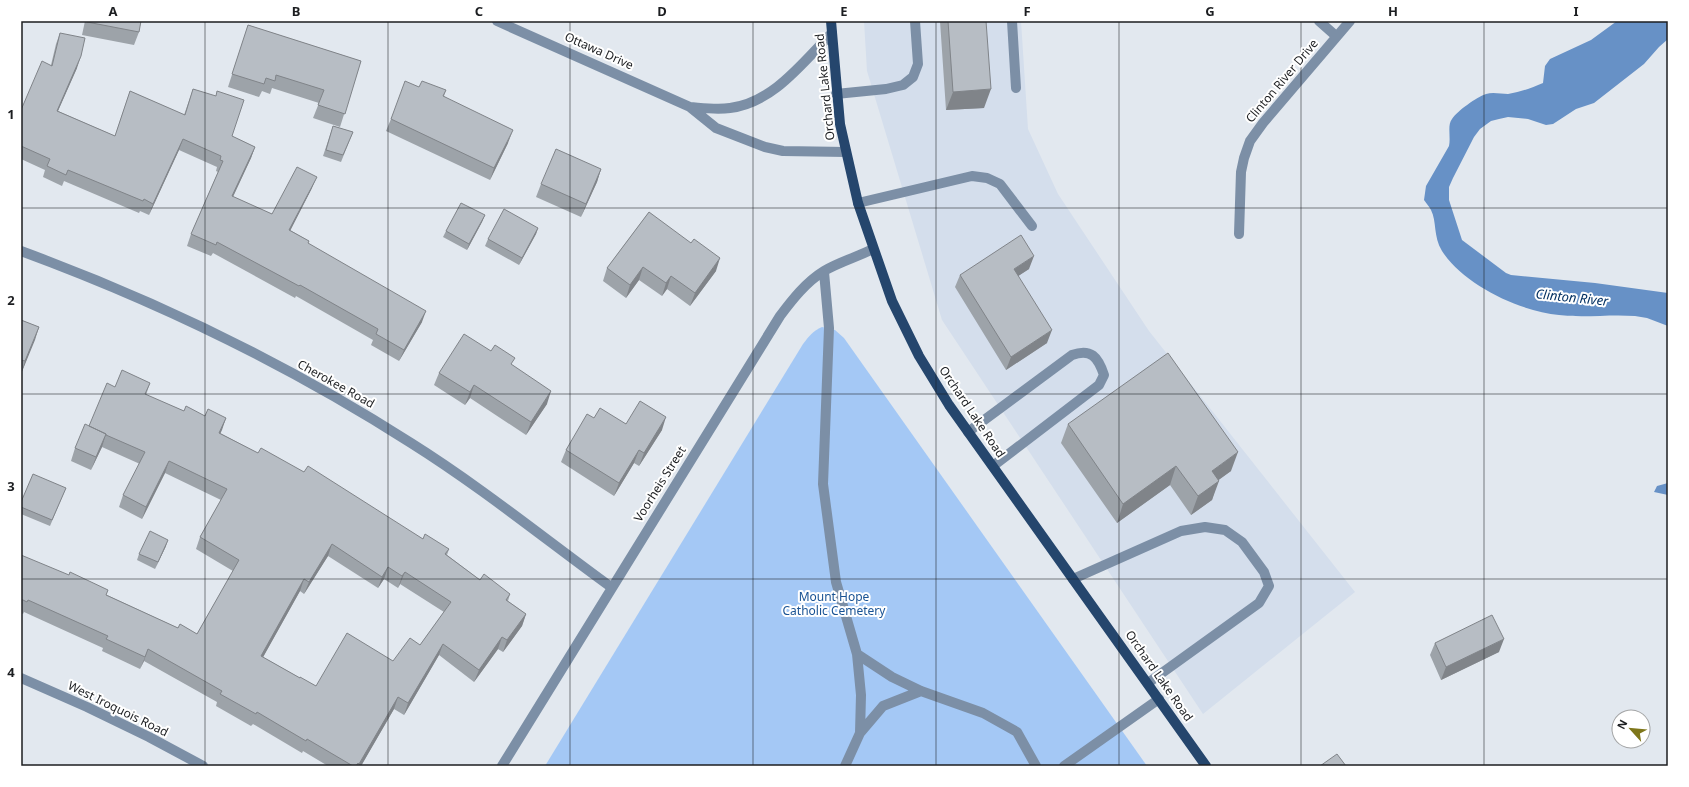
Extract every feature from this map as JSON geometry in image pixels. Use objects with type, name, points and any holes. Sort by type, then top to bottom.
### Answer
[{"type":"main road","name":"Orchard Lake Road","points":[[830,21],[840,124],[858,203],[892,300],[919,356],[949,405],[1206,766]]},
{"type":"street","name":"Ottawa Drive","points":[[497,21],[690,107],[716,128],[765,148],[783,151],[846,152]]},
{"type":"street","points":[[836,94],[903,86],[913,77],[918,64],[915,21]]},
{"type":"street","points":[[1012,21],[1016,88]]},
{"type":"street","points":[[1319,21],[1336,36]]},
{"type":"street","name":"Clinton River Drive","points":[[1239,234],[1241,172],[1250,141],[1262,122],[1350,21]]},
{"type":"street","name":"Ottawa Drive","points":[[690,107],[730,108],[755,101],[778,86],[832,33]]},
{"type":"street","points":[[858,203],[972,176],[987,178],[1000,184],[1032,226]]},
{"type":"street","name":"Voorheis Street","points":[[502,766],[780,316],[798,294],[824,272],[873,249]]},
{"type":"street","name":"Cherokee Road","points":[[21,251],[103,283],[161,309],[260,357],[336,398],[411,443],[481,490],[611,588]]},
{"type":"street","points":[[824,272],[829,328],[822,484],[836,582],[857,654],[861,695],[860,733]]},
{"type":"street","points":[[968,432],[1072,355],[1083,351],[1092,354],[1101,365],[1104,375],[1099,385],[993,466]]},
{"type":"street","points":[[1073,579],[1181,531],[1205,527],[1225,530],[1242,542],[1264,572],[1269,586],[1259,603],[1148,683]]},
{"type":"street","points":[[857,654],[892,677],[921,692],[983,713],[1017,732],[1036,766]]},
{"type":"street","name":"West Iroquois Road","points":[[21,678],[94,710],[203,766]]},
{"type":"street","points":[[845,766],[860,733],[883,706],[921,692]]},
{"type":"street","points":[[1064,766],[1159,699]]},
{"type":"shaded area","points":[[864,21],[1021,21],[1028,129],[1058,194],[1149,331],[1355,592],[1203,714],[942,320],[867,71]]},
{"type":"green space","name":"Mount Hope Catholic Cemetery","points":[[822,327],[835,330],[844,338],[1147,766],[545,766],[803,344],[811,334]]},
{"type":"water","name":"Clinton River","points":[[1617,21],[1668,21],[1668,39],[1644,64],[1594,103],[1576,109],[1553,124],[1546,125],[1528,119],[1508,117],[1491,121],[1480,129],[1474,137],[1449,187],[1449,200],[1462,240],[1506,273],[1511,275],[1595,283],[1668,293],[1668,326],[1647,318],[1635,316],[1559,315],[1527,308],[1494,294],[1464,275],[1442,251],[1437,240],[1433,215],[1424,200],[1426,186],[1449,146],[1450,124],[1458,112],[1486,94],[1508,94],[1526,90],[1543,83],[1545,66],[1550,59],[1591,40]]},
{"type":"water","points":[[1668,483],[1668,495],[1654,492],[1657,486]]},
{"type":"building","points":[[87,21],[141,21],[139,32]]},
{"type":"building","points":[[948,21],[986,21],[991,89],[953,92]]},
{"type":"building","points":[[248,25],[361,61],[345,114],[318,105],[324,90],[276,75],[275,81],[266,78],[264,84],[232,74]]},
{"type":"building","points":[[60,33],[85,38],[81,56],[57,111],[115,136],[130,91],[185,115],[193,89],[216,96],[217,91],[244,100],[232,136],[255,147],[232,196],[272,214],[297,167],[317,177],[289,230],[309,241],[308,243],[426,311],[404,350],[376,334],[378,329],[300,285],[299,286],[217,242],[216,245],[191,234],[223,161],[220,160],[221,156],[183,139],[153,204],[144,199],[143,201],[68,170],[66,175],[47,166],[50,159],[21,146],[21,110],[42,61],[52,66]]},
{"type":"building","points":[[405,81],[419,87],[422,81],[446,90],[443,96],[513,130],[494,168],[391,119]]},
{"type":"building","points":[[333,126],[353,132],[343,155],[326,150]]},
{"type":"building","points":[[556,149],[601,169],[586,204],[541,184]]},
{"type":"building","points":[[461,203],[485,215],[469,244],[446,231]]},
{"type":"building","points":[[504,209],[538,228],[522,258],[488,239]]},
{"type":"building","points":[[649,212],[691,243],[694,239],[720,258],[695,293],[671,276],[666,283],[643,267],[630,285],[607,268]]},
{"type":"building","points":[[1021,235],[1034,256],[1014,269],[1052,330],[1011,357],[960,275]]},
{"type":"building","points":[[21,320],[39,327],[25,361],[21,360]]},
{"type":"building","points":[[464,334],[491,351],[495,345],[515,358],[511,364],[551,391],[531,422],[474,385],[470,392],[439,373]]},
{"type":"building","points":[[1168,353],[1238,452],[1212,471],[1219,481],[1198,496],[1176,466],[1123,504],[1068,424]]},
{"type":"building","points":[[122,370],[150,383],[145,394],[184,411],[186,406],[205,416],[208,409],[226,418],[219,433],[258,453],[261,448],[304,472],[308,466],[423,539],[425,534],[449,549],[445,554],[480,580],[484,574],[510,594],[506,600],[526,614],[507,640],[502,637],[479,670],[443,644],[408,703],[398,697],[359,764],[358,763],[356,766],[353,766],[307,739],[306,741],[257,712],[256,714],[220,694],[222,691],[148,649],[145,657],[106,639],[108,636],[28,600],[27,602],[21,599],[21,555],[69,575],[70,572],[108,590],[106,595],[178,628],[180,624],[197,634],[239,560],[200,537],[227,489],[169,461],[146,507],[123,495],[145,452],[89,426],[107,383],[115,387]],"holes":[[[332,544],[382,577],[388,567],[402,576],[405,572],[451,602],[420,645],[410,638],[393,661],[347,633],[316,686],[261,656],[304,579],[309,582]]]},
{"type":"building","points":[[640,401],[666,417],[644,453],[639,450],[619,483],[566,450],[587,414],[594,418],[600,408],[626,424]]},
{"type":"building","points":[[85,424],[106,434],[96,457],[75,448]]},
{"type":"building","points":[[33,474],[66,488],[52,520],[21,507],[21,502]]},
{"type":"building","points":[[150,531],[168,540],[158,562],[139,554]]},
{"type":"building","points":[[1492,615],[1504,639],[1446,667],[1435,643]]},
{"type":"building","points":[[1337,754],[1346,766],[1320,766]]}]
